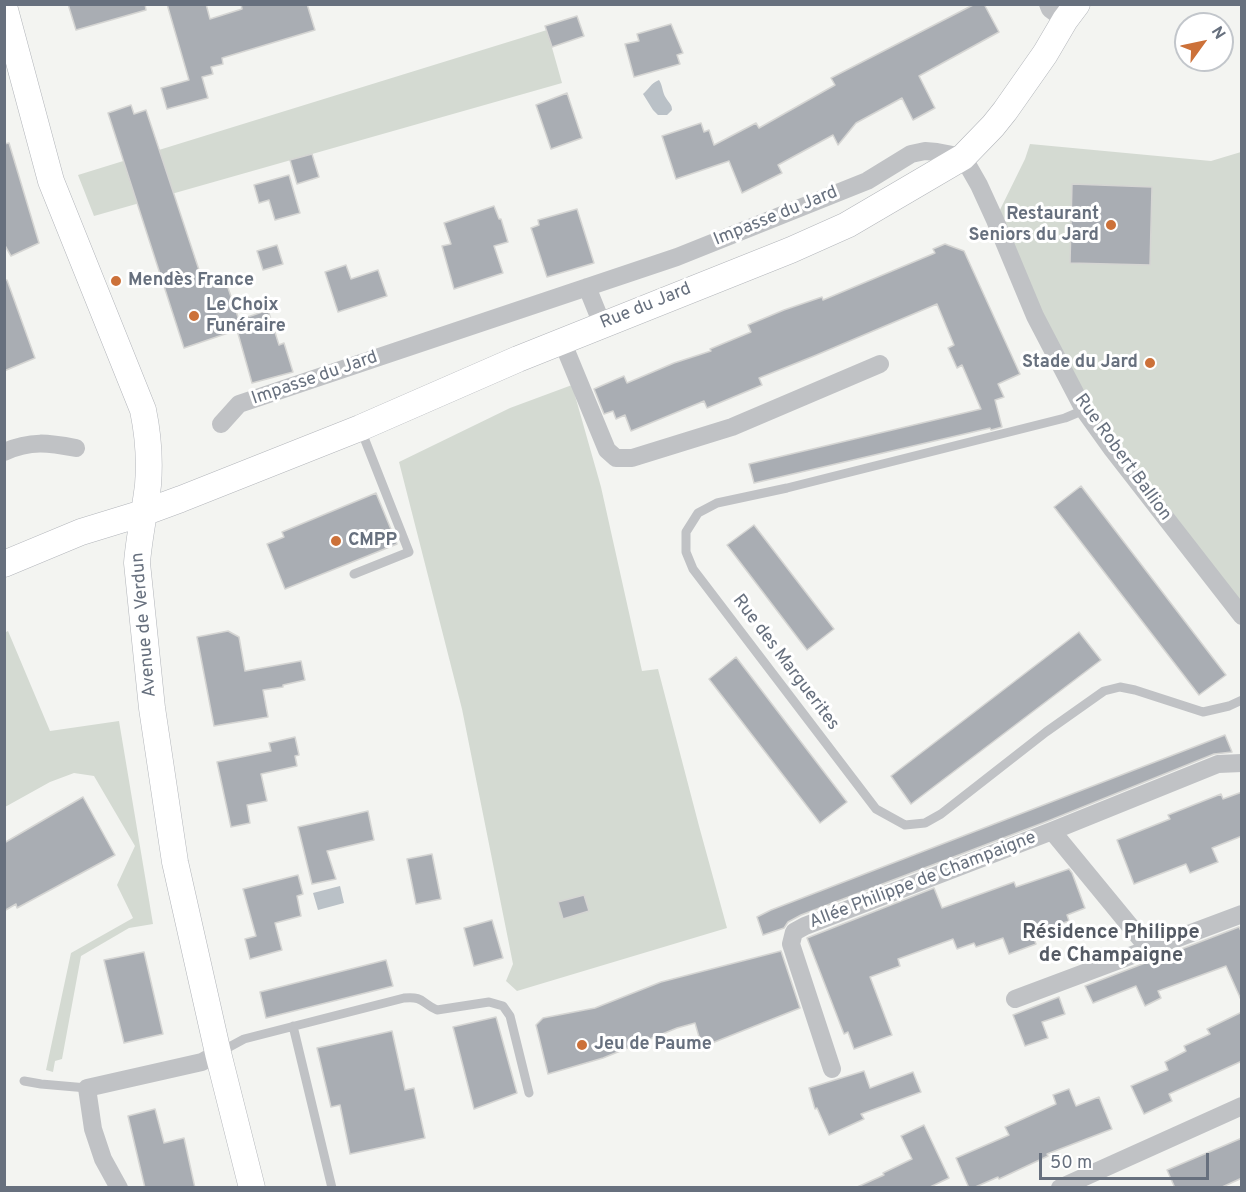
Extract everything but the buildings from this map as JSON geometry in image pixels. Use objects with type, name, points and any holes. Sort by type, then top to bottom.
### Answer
[{"type":"street","name":"Avenue de Verdun","points":[[4,6],[51,181],[142,405],[147,439],[148,484],[137,563],[152,708],[175,862],[218,1053],[252,1188]]},
{"type":"street","name":"Rue du Jard","points":[[4,564],[81,532],[143,513],[360,428],[518,359],[847,225],[963,157],[1005,111],[1045,54],[1064,10]]},
{"type":"street","name":"Impasse du Jard","points":[[221,424],[239,404],[677,257],[867,181],[911,154],[937,152],[963,157]]},
{"type":"street","name":"Rue Robert Ballion","points":[[963,157],[995,220],[1035,316],[1084,410],[1242,616]]},
{"type":"street","points":[[587,288],[602,324]]},
{"type":"street","points":[[562,341],[607,450],[616,458],[632,458],[732,427],[880,364]]},
{"type":"street","points":[[4,452],[17,446],[46,443],[76,448]]},
{"type":"street","name":"Allée Philippe de Champaigne","points":[[832,1070],[791,944],[794,932],[1218,764],[1242,763]]},
{"type":"street","name":"Allée Philippe de Champaigne","points":[[1052,831],[1149,949]]},
{"type":"street","points":[[1015,999],[1242,914]]},
{"type":"street","points":[[119,1188],[103,1159],[93,1129],[87,1088],[202,1062],[218,1053]]},
{"type":"street","points":[[1060,1188],[1242,1106]]},
{"type":"lane","name":"Rue des Marguerites","points":[[1084,410],[1054,421],[787,488],[717,503],[698,513],[686,532],[686,552],[693,569],[876,808],[904,825],[925,823],[941,814],[1046,732],[1104,691],[1120,687],[1135,690],[1203,712],[1229,706],[1242,700]]},
{"type":"lane","points":[[354,574],[410,552],[360,428]]},
{"type":"lane","points":[[218,1053],[244,1039],[404,998],[416,997],[437,1010],[489,1002],[503,1006],[510,1017],[529,1093]]},
{"type":"lane","points":[[293,1026],[332,1188]]},
{"type":"lane","points":[[24,1081],[87,1088]]},
{"type":"shaded area","points":[[547,30],[562,83],[94,216],[78,175]]},
{"type":"shaded area","points":[[659,80],[672,110],[667,115],[658,115],[643,94]]},
{"type":"shaded area","name":"Stade du Jard","points":[[1030,144],[1211,161],[1241,152],[1241,616],[1112,449],[995,220]]},
{"type":"shaded area","points":[[572,385],[601,487],[642,671],[658,669],[727,928],[517,991],[506,981],[513,964],[462,709],[399,462],[510,408]]},
{"type":"shaded area","points":[[8,631],[50,731],[119,721],[153,924],[129,928],[81,956],[62,1059],[55,1061],[53,1072],[46,1070],[71,953],[133,918],[117,885],[135,846],[94,776],[74,773],[50,782],[5,807],[4,633]]},
{"type":"shaded area","points":[[340,886],[344,903],[318,910],[313,893]]},
{"type":"place","name":"Restaurant Seniors du Jard","points":[[1111,225]]},
{"type":"place","name":"Mendès France","points":[[116,281]]},
{"type":"place","name":"Le Choix Funéraire","points":[[194,316]]},
{"type":"place","name":"Stade du Jard","points":[[1150,363]]},
{"type":"place","name":"CMPP","points":[[336,541]]},
{"type":"place","name":"Jeu de Paume","points":[[582,1045]]},
{"type":"district","name":"Résidence Philippe de Champaigne","points":[[1111,946]]}]
